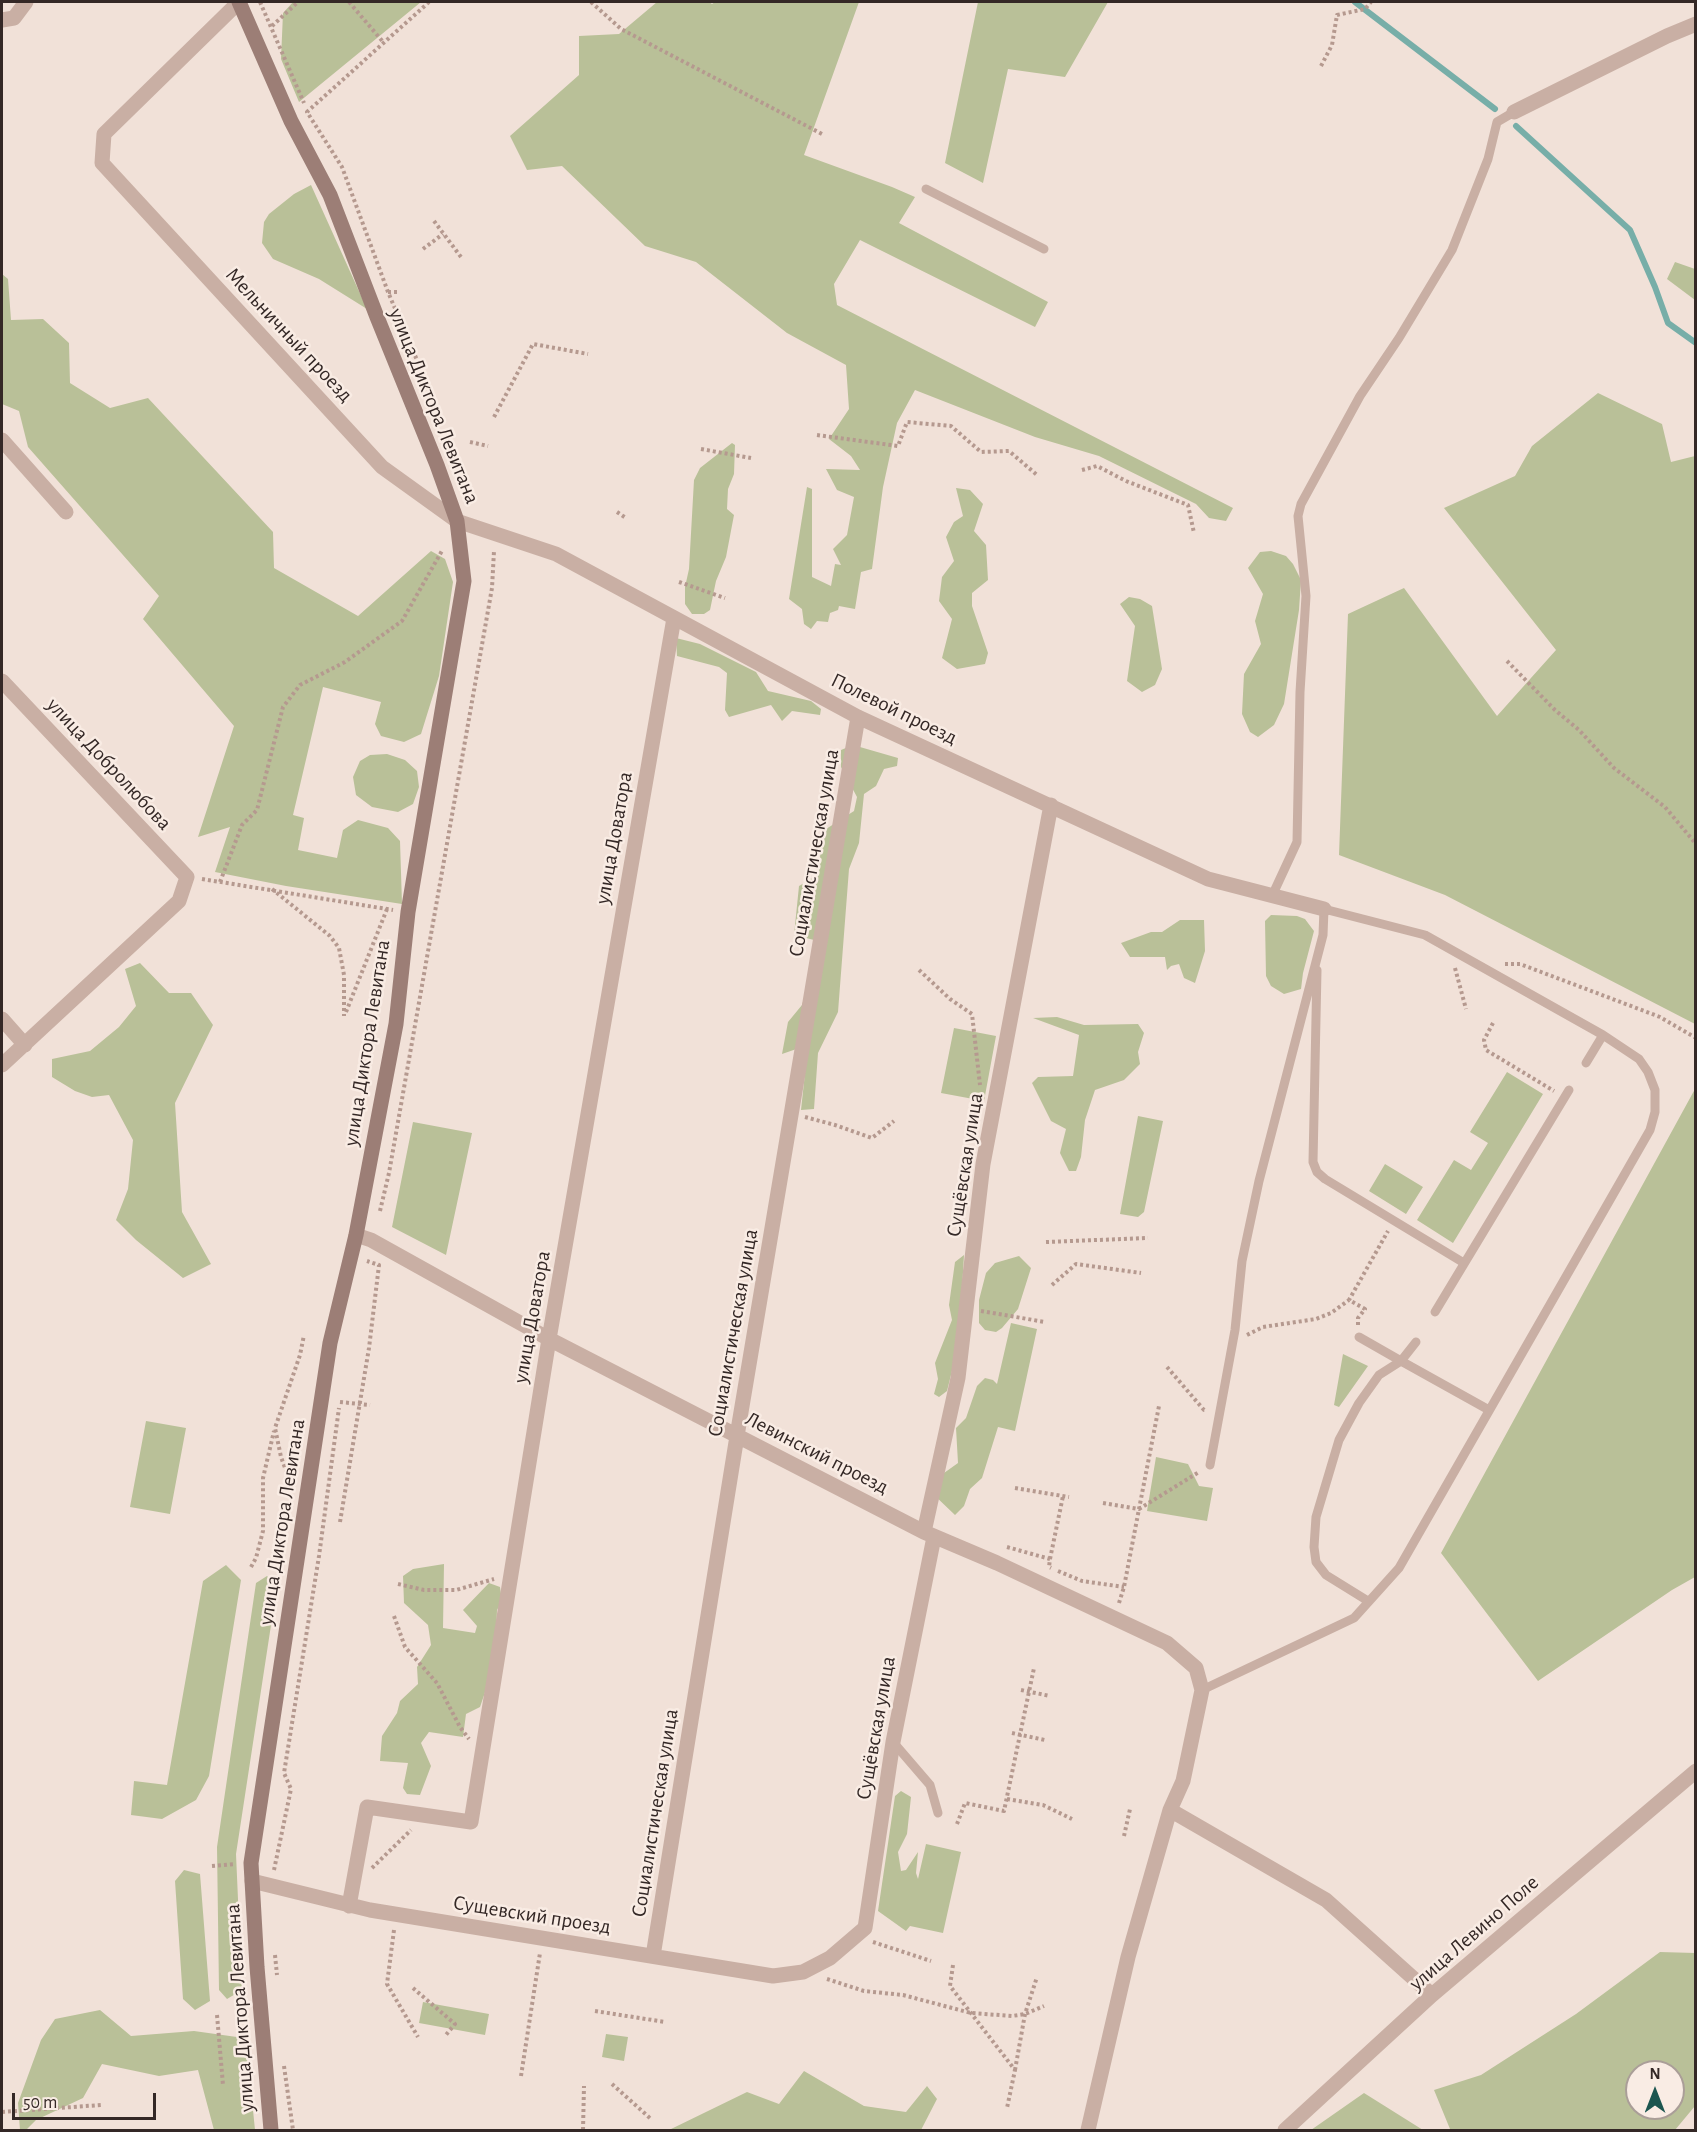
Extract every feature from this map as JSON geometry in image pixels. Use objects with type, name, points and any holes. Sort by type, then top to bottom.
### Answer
[{"type":"street","points":[[2,20],[14,18],[26,2]]},
{"type":"street","name":"Мельничный проезд","points":[[239,2],[104,134],[102,163],[382,467],[457,521]]},
{"type":"street","name":"улица Диктора Левитана","points":[[239,2],[291,121],[330,195],[437,465],[457,521],[464,581],[408,912],[396,1024],[356,1235],[330,1343],[251,1863],[271,2130]]},
{"type":"street","points":[[1514,112],[1695,24]]},
{"type":"street","points":[[2,440],[66,512]]},
{"type":"street","name":"Полевой проезд","points":[[457,521],[496,532],[556,554],[858,717],[1208,879],[1324,909]]},
{"type":"street","name":"улица Доватора","points":[[349,1906],[367,1807],[471,1822],[549,1339],[674,618]]},
{"type":"street","name":"улица Добролюбова","points":[[2,681],[187,877]]},
{"type":"street","name":"Социалистическая улица","points":[[654,1956],[737,1436],[858,717]]},
{"type":"street","name":"Сущёвская улица","points":[[860,1932],[958,1378],[983,1164],[1050,805]]},
{"type":"street","points":[[2,1065],[179,902],[187,877]]},
{"type":"street","points":[[2,1018],[24,1045]]},
{"type":"street","name":"Левинский проезд","points":[[356,1235],[371,1240],[549,1339],[929,1534],[997,1563],[1167,1643],[1196,1668],[1202,1690]]},
{"type":"street","points":[[1088,2130],[1128,1957],[1170,1810],[1183,1781],[1202,1690]]},
{"type":"street","name":"улица Левино Поле","points":[[1285,2130],[1432,1995],[1695,1772]]},
{"type":"street","points":[[1170,1810],[1326,1900],[1432,1995]]},
{"type":"street","name":"Сущевский проезд","points":[[252,1881],[349,1906],[773,1976],[803,1972],[830,1958],[860,1932]]},
{"type":"lane","points":[[1272,896],[1297,842],[1300,692],[1306,596],[1298,516],[1301,504],[1359,396],[1399,338],[1452,250],[1488,159],[1497,122],[1514,112]]},
{"type":"lane","points":[[926,189],[1044,249]]},
{"type":"lane","points":[[1202,1690],[1354,1618],[1398,1568],[1650,1130],[1655,1112],[1655,1090],[1648,1072],[1639,1059],[1603,1035],[1425,935],[1324,909],[1323,935],[1259,1181],[1242,1261],[1233,1341],[1210,1465]]},
{"type":"lane","points":[[1317,955],[1313,1162],[1317,1172],[1464,1263]]},
{"type":"lane","points":[[1586,1063],[1603,1035]]},
{"type":"lane","points":[[1435,1312],[1567,1094]]},
{"type":"lane","points":[[1359,1338],[1489,1410]]},
{"type":"lane","points":[[1368,1601],[1326,1575],[1316,1562],[1314,1547],[1316,1517],[1339,1440],[1359,1403],[1379,1375],[1401,1361],[1416,1342]]},
{"type":"lane","points":[[893,1742],[930,1785],[938,1813]]},
{"type":"path","points":[[260,2],[308,112],[342,167],[388,292],[428,386]]},
{"type":"path","points":[[272,26],[298,2]]},
{"type":"path","points":[[349,2],[384,43]]},
{"type":"path","points":[[308,112],[429,2]]},
{"type":"path","points":[[591,2],[621,29],[824,135]]},
{"type":"path","points":[[1322,66],[1332,45],[1336,15],[1365,9],[1371,2]]},
{"type":"path","points":[[434,221],[461,257]]},
{"type":"path","points":[[423,249],[443,234]]},
{"type":"path","points":[[388,292],[398,292]]},
{"type":"path","points":[[494,417],[533,344],[588,354]]},
{"type":"path","points":[[817,435],[898,446],[907,422],[951,426],[981,452],[1009,451],[1037,475]]},
{"type":"path","points":[[470,442],[488,446]]},
{"type":"path","points":[[700,449],[751,458]]},
{"type":"path","points":[[1082,470],[1097,466],[1126,481],[1188,505],[1194,533]]},
{"type":"path","points":[[617,512],[626,518]]},
{"type":"path","points":[[220,882],[242,825],[257,810],[283,707],[300,685],[345,662],[402,621],[457,521]]},
{"type":"path","points":[[379,1213],[389,1173],[490,600],[496,532]]},
{"type":"path","points":[[679,582],[725,598]]},
{"type":"path","points":[[1507,661],[1555,711],[1579,730],[1614,768],[1665,807],[1695,844]]},
{"type":"path","points":[[187,877],[375,907]]},
{"type":"path","points":[[272,889],[330,936],[339,948],[345,975],[345,1016],[387,909]]},
{"type":"path","points":[[1450,950],[1466,1009]]},
{"type":"path","points":[[1478,965],[1520,964],[1660,1017],[1695,1038]]},
{"type":"path","points":[[919,970],[950,999],[972,1014],[980,1088],[996,1094]]},
{"type":"path","points":[[1493,1023],[1484,1040],[1486,1050],[1567,1094]]},
{"type":"path","points":[[790,1123],[806,1117],[873,1138],[894,1121]]},
{"type":"path","points":[[1233,1341],[1263,1327],[1316,1318],[1331,1313],[1349,1300],[1394,1220]]},
{"type":"path","points":[[1046,1242],[1148,1238]]},
{"type":"path","points":[[340,1522],[369,1348],[379,1265],[364,1260]]},
{"type":"path","points":[[1052,1285],[1076,1264],[1141,1274]]},
{"type":"path","points":[[1349,1300],[1365,1309],[1358,1318],[1359,1338]]},
{"type":"path","points":[[966,1308],[1046,1322]]},
{"type":"path","points":[[251,1567],[256,1558],[263,1531],[263,1478],[275,1428],[300,1355],[304,1335]]},
{"type":"path","points":[[1167,1367],[1204,1410]]},
{"type":"path","points":[[270,1885],[291,1789],[284,1773],[319,1556],[342,1391]]},
{"type":"path","points":[[340,1402],[370,1405]]},
{"type":"path","points":[[1063,1496],[1049,1567],[1083,1581],[1124,1587],[1159,1406]]},
{"type":"path","points":[[275,1428],[280,1457],[292,1486]]},
{"type":"path","points":[[1103,1503],[1138,1509],[1210,1465]]},
{"type":"path","points":[[1015,1488],[1069,1497]]},
{"type":"path","points":[[1001,1546],[1050,1559]]},
{"type":"path","points":[[398,1584],[424,1590],[456,1590],[479,1582],[511,1576]]},
{"type":"path","points":[[394,1616],[405,1647],[437,1683],[468,1739],[484,1744]]},
{"type":"path","points":[[957,1824],[965,1803],[1004,1811],[1034,1668]]},
{"type":"path","points":[[1020,1690],[1050,1696]]},
{"type":"path","points":[[1012,1733],[1045,1740]]},
{"type":"path","points":[[1007,1798],[1043,1805],[1072,1819]]},
{"type":"path","points":[[1124,1836],[1130,1809]]},
{"type":"path","points":[[355,1876],[374,1867],[425,1815]]},
{"type":"path","points":[[212,1866],[251,1863]]},
{"type":"path","points":[[396,1914],[387,1984],[418,2037]]},
{"type":"path","points":[[860,1932],[931,1961]]},
{"type":"path","points":[[521,2076],[542,1938]]},
{"type":"path","points":[[275,1954],[277,1978]]},
{"type":"path","points":[[953,1965],[950,1986],[1015,2070]]},
{"type":"path","points":[[803,1972],[864,1992],[903,1995],[970,2013],[1012,2016],[1025,2014],[1044,2006]]},
{"type":"path","points":[[1007,2108],[1025,2014],[1037,1977]]},
{"type":"path","points":[[413,1988],[455,2024],[445,2036]]},
{"type":"path","points":[[595,2012],[665,2022]]},
{"type":"path","points":[[217,2015],[223,2085]]},
{"type":"path","points":[[283,2057],[293,2130]]},
{"type":"path","points":[[612,2084],[652,2120]]},
{"type":"path","points":[[583,2130],[584,2086]]},
{"type":"path","points":[[2,2112],[100,2105]]},
{"type":"green space","points":[[293,2],[421,2],[299,102],[281,59],[283,13]]},
{"type":"green space","points":[[657,2],[709,2],[712,4],[715,2],[859,2],[804,155],[915,197],[899,223],[1048,302],[1035,327],[860,240],[834,284],[837,305],[1233,508],[1226,521],[1209,518],[1196,504],[1099,456],[1035,437],[915,390],[897,423],[883,487],[872,569],[861,572],[855,609],[839,606],[838,610],[830,613],[828,622],[817,621],[811,629],[804,624],[802,609],[789,599],[807,487],[812,489],[812,577],[831,586],[835,564],[841,565],[833,549],[847,535],[854,497],[837,490],[826,469],[860,470],[851,456],[829,439],[849,409],[846,365],[787,333],[696,262],[645,246],[562,166],[527,170],[510,136],[579,75],[579,36],[619,34]]},
{"type":"green space","points":[[978,2],[1108,2],[1065,77],[1008,69],[983,183],[945,163]]},
{"type":"green space","points":[[311,185],[367,309],[319,279],[273,259],[262,243],[264,222],[269,214],[294,194]]},
{"type":"green space","points":[[1675,262],[1695,269],[1695,300],[1667,279]]},
{"type":"green space","points":[[2,274],[8,279],[11,320],[43,319],[69,343],[70,383],[110,408],[148,398],[273,532],[274,568],[358,616],[431,551],[445,559],[453,582],[439,676],[421,734],[404,742],[381,736],[375,724],[381,702],[323,687],[293,815],[304,818],[298,850],[337,858],[343,830],[358,820],[388,828],[400,841],[402,904],[286,886],[215,872],[230,827],[198,837],[234,726],[143,619],[159,596],[28,447],[19,411],[2,404]]},
{"type":"green space","points":[[1598,393],[1662,424],[1671,462],[1695,456],[1695,1024],[1445,895],[1339,855],[1348,614],[1404,588],[1497,716],[1556,650],[1444,508],[1515,476],[1532,446]]},
{"type":"green space","points":[[732,443],[735,445],[734,474],[728,489],[727,509],[734,515],[726,557],[716,581],[710,610],[704,614],[692,614],[685,604],[685,587],[689,569],[694,480],[700,468]]},
{"type":"green space","points":[[956,488],[970,490],[983,504],[974,531],[986,545],[988,580],[972,593],[972,606],[988,653],[985,664],[957,669],[942,658],[952,619],[939,601],[942,577],[954,561],[946,537],[954,522],[963,516]]},
{"type":"green space","points":[[1271,551],[1286,556],[1301,580],[1299,610],[1284,704],[1274,725],[1258,737],[1250,732],[1242,714],[1244,674],[1261,644],[1255,621],[1263,594],[1248,568],[1260,552]]},
{"type":"green space","points":[[1129,597],[1140,599],[1152,606],[1162,669],[1155,685],[1142,692],[1127,681],[1135,626],[1120,604]]},
{"type":"green space","points":[[676,638],[700,644],[756,672],[768,691],[811,701],[821,709],[820,715],[792,711],[782,721],[771,705],[729,717],[725,710],[727,673],[719,667],[677,656]]},
{"type":"green space","points":[[853,745],[898,758],[897,766],[884,769],[876,786],[864,794],[859,843],[849,869],[838,1012],[818,1053],[814,1109],[801,1110],[808,1045],[782,1054],[788,1022],[802,1005],[810,979],[814,940],[794,935],[799,886],[818,875],[823,831],[854,811],[857,797],[841,767],[841,750]]},
{"type":"green space","points":[[387,754],[405,760],[417,771],[419,787],[413,804],[398,812],[372,807],[356,795],[353,777],[360,761],[370,755]]},
{"type":"green space","points":[[1271,915],[1297,916],[1305,919],[1314,931],[1301,989],[1284,994],[1271,986],[1266,976],[1265,921]]},
{"type":"green space","points":[[1180,920],[1204,920],[1205,951],[1195,983],[1184,978],[1179,964],[1167,970],[1165,957],[1130,957],[1121,943],[1151,932],[1162,932]]},
{"type":"green space","points":[[140,963],[169,993],[191,993],[213,1025],[175,1103],[182,1212],[211,1264],[183,1278],[136,1240],[116,1220],[128,1189],[133,1140],[109,1095],[92,1097],[75,1091],[52,1077],[52,1059],[90,1051],[119,1027],[136,1006],[125,969]]},
{"type":"green space","points":[[1057,1017],[1084,1025],[1138,1024],[1144,1033],[1138,1052],[1140,1064],[1124,1080],[1095,1090],[1085,1120],[1081,1157],[1076,1171],[1069,1171],[1060,1153],[1066,1129],[1051,1121],[1032,1083],[1038,1077],[1073,1076],[1079,1035],[1033,1018]]},
{"type":"green space","points":[[954,1028],[996,1036],[984,1101],[941,1093]]},
{"type":"green space","points":[[1507,1072],[1543,1094],[1453,1243],[1417,1220],[1454,1160],[1471,1170],[1488,1143],[1470,1132]]},
{"type":"green space","points":[[1695,1089],[1695,1577],[1672,1590],[1538,1681],[1441,1553]]},
{"type":"green space","points":[[1138,1116],[1163,1121],[1144,1212],[1138,1217],[1120,1214]]},
{"type":"green space","points":[[413,1122],[472,1133],[446,1255],[392,1227]]},
{"type":"green space","points":[[1385,1164],[1423,1187],[1406,1214],[1369,1191]]},
{"type":"green space","points":[[964,1255],[959,1343],[947,1391],[939,1397],[934,1394],[938,1379],[935,1363],[952,1320],[949,1305],[955,1262]]},
{"type":"green space","points":[[1019,1256],[1031,1268],[1018,1309],[996,1332],[985,1330],[979,1323],[979,1300],[986,1273],[995,1263]]},
{"type":"green space","points":[[1011,1323],[1037,1329],[1015,1431],[998,1427],[982,1478],[970,1489],[964,1506],[955,1515],[932,1493],[944,1473],[958,1463],[956,1428],[966,1418],[977,1386],[985,1378],[997,1384]]},
{"type":"green space","points":[[1343,1354],[1368,1366],[1339,1407],[1334,1405]]},
{"type":"green space","points":[[146,1421],[186,1428],[170,1514],[130,1507]]},
{"type":"green space","points":[[1156,1457],[1188,1464],[1199,1486],[1213,1488],[1207,1521],[1147,1511]]},
{"type":"green space","points":[[444,1564],[443,1628],[475,1633],[477,1626],[463,1610],[489,1583],[500,1587],[502,1601],[497,1610],[495,1663],[480,1707],[466,1714],[463,1737],[429,1732],[421,1743],[431,1766],[420,1795],[407,1794],[403,1788],[408,1763],[380,1761],[382,1736],[397,1713],[400,1701],[418,1684],[417,1667],[431,1645],[428,1625],[404,1603],[403,1576],[413,1569]]},
{"type":"green space","points":[[226,1565],[241,1580],[209,1776],[196,1800],[162,1819],[131,1815],[134,1781],[167,1785],[203,1581]]},
{"type":"green space","points":[[267,1576],[277,1586],[236,1854],[242,1990],[227,1999],[219,1990],[217,1847],[256,1583]]},
{"type":"green space","points":[[901,1791],[911,1797],[907,1834],[898,1852],[901,1871],[906,1870],[918,1852],[916,1873],[918,1879],[926,1844],[961,1852],[943,1933],[910,1926],[906,1931],[878,1911],[895,1796]]},
{"type":"green space","points":[[184,1870],[200,1874],[210,2001],[195,2010],[183,1999],[175,1881]]},
{"type":"green space","points":[[1660,1952],[1695,1953],[1695,2106],[1685,2118],[1685,2060],[1625,2060],[1625,2120],[1683,2120],[1675,2130],[1450,2129],[1434,2090],[1481,2075],[1576,2014]]},
{"type":"green space","points":[[423,2002],[489,2014],[485,2035],[419,2023]]},
{"type":"green space","points":[[100,2010],[131,2036],[194,2031],[244,2038],[255,2130],[214,2130],[198,2070],[159,2076],[102,2064],[83,2098],[36,2120],[26,2130],[20,2130],[18,2103],[41,2040],[55,2019]]},
{"type":"green space","points":[[606,2034],[628,2037],[624,2061],[602,2057]]},
{"type":"green space","points":[[804,2071],[864,2106],[906,2112],[927,2086],[937,2099],[921,2130],[669,2130],[747,2092],[779,2104]]},
{"type":"green space","points":[[1364,2093],[1423,2130],[1311,2130]]},
{"type":"waterway","points":[[1355,2],[1495,109]]},
{"type":"waterway","points":[[1516,126],[1630,230],[1668,323],[1696,343]]}]
